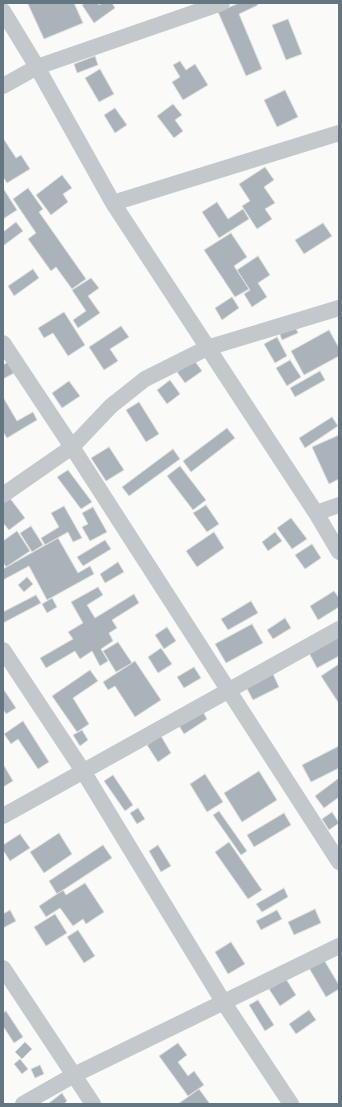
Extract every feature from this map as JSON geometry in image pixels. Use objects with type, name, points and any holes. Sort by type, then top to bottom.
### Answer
[{"type":"street","points":[[3,86],[37,67],[222,3]]},
{"type":"street","points":[[3,10],[37,67],[113,203],[206,348],[316,513],[339,552]]},
{"type":"street","points":[[113,203],[339,132]]},
{"type":"street","points":[[3,495],[72,447],[111,406],[145,379],[206,348],[339,308]]},
{"type":"street","points":[[3,343],[72,447],[339,862]]},
{"type":"street","points":[[316,513],[339,505]]},
{"type":"street","points":[[3,816],[339,629]]},
{"type":"street","points":[[3,650],[83,771],[224,1003],[291,1104]]},
{"type":"street","points":[[23,1104],[74,1075],[339,946]]},
{"type":"street","points":[[3,968],[94,1104]]},
{"type":"building","points":[[74,3],[83,23],[44,39],[28,4]]},
{"type":"building","points":[[85,3],[98,3],[99,5],[102,3],[112,3],[115,8],[94,23],[82,5]]},
{"type":"building","points":[[239,3],[257,3],[258,5],[239,14],[262,69],[246,76],[218,12]]},
{"type":"building","points":[[288,19],[302,54],[286,60],[272,25]]},
{"type":"building","points":[[95,56],[98,65],[77,73],[74,64]]},
{"type":"building","points":[[180,61],[186,70],[195,64],[208,85],[183,100],[172,82],[180,77],[173,65]]},
{"type":"building","points":[[100,69],[114,94],[99,102],[85,78]]},
{"type":"building","points":[[285,90],[298,117],[277,127],[264,100]]},
{"type":"building","points":[[173,104],[182,115],[175,120],[183,131],[174,138],[157,116]]},
{"type":"building","points":[[115,108],[127,125],[115,133],[104,115]]},
{"type":"building","points":[[3,138],[16,158],[21,155],[30,169],[7,183],[3,177]]},
{"type":"building","points":[[265,167],[274,180],[264,187],[275,203],[265,209],[272,219],[257,229],[242,206],[250,201],[239,184]]},
{"type":"building","points":[[62,175],[72,188],[63,194],[68,202],[51,215],[36,195]]},
{"type":"building","points":[[3,188],[17,210],[3,219]]},
{"type":"building","points":[[28,188],[43,209],[39,212],[86,279],[72,289],[56,267],[51,271],[28,239],[36,233],[13,199]]},
{"type":"building","points":[[217,202],[228,219],[243,209],[249,219],[219,238],[202,212]]},
{"type":"building","points":[[16,222],[23,231],[3,246],[3,232]]},
{"type":"building","points":[[323,223],[332,236],[304,254],[295,240]]},
{"type":"building","points":[[231,233],[247,257],[234,266],[249,289],[235,297],[204,250]]},
{"type":"building","points":[[258,256],[270,275],[258,283],[267,297],[252,307],[244,294],[250,290],[237,270]]},
{"type":"building","points":[[33,269],[39,278],[14,296],[8,286]]},
{"type":"building","points":[[91,278],[99,288],[88,296],[100,313],[78,328],[73,320],[86,311],[72,290]]},
{"type":"building","points":[[232,297],[239,308],[222,320],[215,308]]},
{"type":"building","points":[[64,312],[85,345],[68,356],[53,333],[44,338],[38,328]]},
{"type":"building","points":[[121,326],[129,337],[110,349],[118,361],[104,370],[89,347]]},
{"type":"building","points":[[295,326],[298,333],[282,340],[279,332]]},
{"type":"building","points":[[329,330],[339,348],[339,356],[304,375],[291,351]]},
{"type":"building","points":[[277,337],[287,356],[275,363],[264,344]]},
{"type":"building","points":[[194,360],[202,371],[185,383],[177,372]]},
{"type":"building","points":[[290,360],[301,377],[287,386],[276,368]]},
{"type":"building","points":[[8,362],[14,373],[3,379],[3,365]]},
{"type":"building","points":[[320,371],[325,380],[295,397],[290,388]]},
{"type":"building","points":[[170,380],[180,394],[167,404],[157,390]]},
{"type":"building","points":[[69,381],[80,396],[62,408],[52,393]]},
{"type":"building","points":[[3,397],[17,421],[33,412],[37,420],[7,438],[3,432]]},
{"type":"building","points":[[139,402],[159,434],[146,442],[126,410]]},
{"type":"building","points":[[332,417],[338,426],[305,448],[299,438]]},
{"type":"building","points":[[227,428],[235,438],[191,472],[183,461]]},
{"type":"building","points":[[339,435],[339,479],[329,484],[312,447]]},
{"type":"building","points":[[109,447],[124,470],[106,481],[91,458]]},
{"type":"building","points":[[173,449],[180,459],[129,496],[122,487]]},
{"type":"building","points":[[180,466],[206,500],[193,510],[167,476]]},
{"type":"building","points":[[68,470],[92,502],[81,509],[57,477]]},
{"type":"building","points":[[9,497],[25,518],[9,530],[3,523],[3,501]]},
{"type":"building","points":[[206,505],[219,524],[207,532],[193,513]]},
{"type":"building","points":[[64,506],[82,538],[73,542],[68,532],[45,545],[41,538],[59,527],[51,513]]},
{"type":"building","points":[[93,507],[107,532],[90,541],[82,527],[88,524],[82,513]]},
{"type":"building","points":[[291,518],[307,539],[292,549],[277,528]]},
{"type":"building","points":[[31,526],[43,545],[32,552],[20,533]]},
{"type":"building","points":[[17,531],[30,551],[6,567],[3,562],[3,541]]},
{"type":"building","points":[[214,532],[224,548],[197,567],[186,551]]},
{"type":"building","points":[[275,532],[282,541],[268,551],[262,542]]},
{"type":"building","points":[[58,538],[78,573],[90,566],[94,574],[47,600],[29,566],[3,580],[3,569]]},
{"type":"building","points":[[105,540],[111,549],[83,566],[77,557]]},
{"type":"building","points":[[312,544],[321,558],[305,569],[295,555]]},
{"type":"building","points":[[118,562],[124,572],[105,583],[100,574]]},
{"type":"building","points":[[27,577],[33,584],[24,592],[18,585]]},
{"type":"building","points":[[98,587],[103,595],[87,605],[95,618],[134,594],[139,603],[112,620],[117,628],[109,633],[113,641],[101,649],[108,661],[100,666],[92,651],[80,659],[75,651],[46,668],[40,658],[73,639],[68,632],[83,623],[71,602]]},
{"type":"building","points":[[334,591],[339,598],[339,607],[318,620],[310,606]]},
{"type":"building","points":[[36,595],[41,603],[3,623],[3,612]]},
{"type":"building","points":[[52,598],[57,607],[47,613],[42,604]]},
{"type":"building","points":[[251,601],[258,613],[228,630],[221,619]]},
{"type":"building","points":[[285,618],[291,628],[273,639],[267,630]]},
{"type":"building","points":[[252,624],[263,643],[226,663],[215,644]]},
{"type":"building","points":[[167,627],[176,641],[164,649],[155,635]]},
{"type":"building","points":[[339,636],[339,656],[317,668],[309,653]]},
{"type":"building","points":[[118,642],[132,663],[116,672],[103,651]]},
{"type":"building","points":[[161,648],[172,664],[158,673],[148,657]]},
{"type":"building","points":[[135,661],[161,700],[135,717],[115,686],[108,690],[103,682]]},
{"type":"building","points":[[339,664],[339,702],[338,702],[321,676]]},
{"type":"building","points":[[194,667],[201,678],[184,688],[177,677]]},
{"type":"building","points":[[90,670],[98,681],[73,698],[89,724],[77,732],[52,696]]},
{"type":"building","points":[[273,674],[279,687],[253,700],[246,687]]},
{"type":"building","points":[[4,690],[16,708],[6,714],[3,709]]},
{"type":"building","points":[[202,710],[207,719],[184,734],[178,724]]},
{"type":"building","points":[[23,721],[49,762],[38,769],[18,739],[11,744],[4,734]]},
{"type":"building","points":[[82,730],[88,740],[80,746],[73,735]]},
{"type":"building","points":[[161,736],[171,753],[158,762],[147,745]]},
{"type":"building","points":[[339,746],[339,768],[311,782],[302,765]]},
{"type":"building","points":[[3,764],[13,781],[3,787]]},
{"type":"building","points":[[259,771],[277,800],[242,822],[224,793]]},
{"type":"building","points":[[205,774],[223,802],[207,812],[190,784]]},
{"type":"building","points":[[113,775],[133,805],[125,811],[104,781]]},
{"type":"building","points":[[339,778],[339,797],[324,808],[315,796]]},
{"type":"building","points":[[138,808],[145,819],[137,824],[130,813]]},
{"type":"building","points":[[219,811],[247,851],[241,855],[213,815]]},
{"type":"building","points":[[332,812],[339,823],[329,830],[322,819]]},
{"type":"building","points":[[284,813],[291,825],[254,847],[247,835]]},
{"type":"building","points":[[59,833],[72,854],[44,873],[30,852]]},
{"type":"building","points":[[20,834],[30,848],[10,861],[3,850],[3,845]]},
{"type":"building","points":[[229,842],[262,890],[248,899],[215,852]]},
{"type":"building","points":[[103,845],[112,858],[57,894],[49,881]]},
{"type":"building","points":[[158,845],[171,866],[161,872],[149,851]]},
{"type":"building","points":[[85,883],[104,912],[86,924],[83,919],[73,926],[60,908],[46,917],[39,906],[63,890],[66,895]]},
{"type":"building","points":[[284,888],[288,897],[262,912],[256,904]]},
{"type":"building","points":[[315,909],[321,923],[294,935],[288,922]]},
{"type":"building","points":[[10,910],[16,921],[3,928],[3,914]]},
{"type":"building","points":[[277,910],[282,919],[261,930],[256,921]]},
{"type":"building","points":[[55,914],[67,933],[46,946],[34,927]]},
{"type":"building","points":[[78,930],[95,956],[84,963],[67,937]]},
{"type":"building","points":[[231,942],[245,964],[228,974],[215,952]]},
{"type":"building","points":[[324,960],[339,985],[339,989],[326,997],[309,968]]},
{"type":"building","points":[[286,979],[296,995],[280,1006],[269,989]]},
{"type":"building","points":[[258,1000],[274,1025],[265,1031],[249,1005]]},
{"type":"building","points":[[309,1010],[316,1020],[296,1034],[289,1024]]},
{"type":"building","points":[[6,1011],[23,1037],[14,1043],[3,1026],[3,1013]]},
{"type":"building","points":[[25,1042],[32,1049],[22,1059],[15,1052]]},
{"type":"building","points":[[178,1043],[187,1055],[178,1062],[188,1076],[194,1071],[204,1085],[188,1096],[159,1056]]},
{"type":"building","points":[[20,1059],[28,1069],[22,1074],[14,1064]]},
{"type":"building","points":[[40,1065],[44,1074],[35,1078],[31,1069]]},
{"type":"building","points":[[199,1089],[210,1104],[178,1104]]},
{"type":"building","points":[[62,1093],[67,1101],[64,1104],[49,1103]]}]
